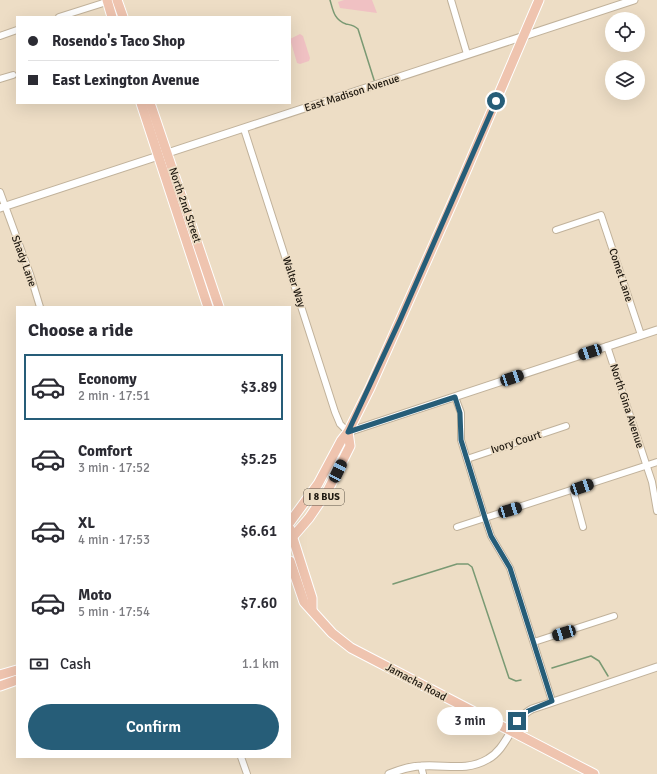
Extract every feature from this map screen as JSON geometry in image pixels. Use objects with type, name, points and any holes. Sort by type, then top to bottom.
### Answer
[{"type":"main road","points":[[117,0],[123,16]]},
{"type":"main road","name":"I 8 BUS","points":[[291,521],[318,484],[348,432],[373,381],[451,206],[539,0]]},
{"type":"main road","points":[[109,1],[112,16]]},
{"type":"main road","name":"North 2nd Street","points":[[140,104],[208,306]]},
{"type":"main road","name":"North 2nd Street","points":[[150,104],[219,306]]},
{"type":"main road","points":[[186,242],[197,249],[202,256]]},
{"type":"main road","name":"I 8 BUS","points":[[291,536],[309,518],[328,490],[350,446],[348,432]]},
{"type":"main road","points":[[291,509],[303,506]]},
{"type":"main road","points":[[291,536],[312,598],[312,610]]},
{"type":"main road","name":"Jamacha Road","points":[[291,566],[304,602],[332,633],[351,648],[512,731],[583,771],[594,774]]},
{"type":"main road","points":[[0,675],[16,670]]},
{"type":"main road","points":[[0,684],[16,680]]},
{"type":"street","points":[[451,0],[467,54]]},
{"type":"street","name":"East Madison Avenue","points":[[2,207],[634,0]]},
{"type":"street","points":[[62,16],[109,1]]},
{"type":"street","points":[[0,36],[16,30]]},
{"type":"street","points":[[0,79],[13,75]]},
{"type":"street","name":"Walter Way","points":[[244,128],[335,412],[340,424],[348,432]]},
{"type":"street","name":"Shady Lane","points":[[0,192],[2,207],[30,274],[40,306]]},
{"type":"street","name":"Comet Lane","points":[[556,230],[601,215],[641,335]]},
{"type":"street","points":[[348,432],[657,330]]},
{"type":"street","name":"North Gina Avenue","points":[[607,346],[652,482],[657,511]]},
{"type":"street","points":[[455,397],[460,413],[461,440],[485,518],[491,536],[510,568],[552,701]]},
{"type":"street","name":"Ivory Court","points":[[467,458],[566,426]]},
{"type":"street","points":[[457,527],[657,462]]},
{"type":"street","points":[[573,490],[583,528]]},
{"type":"street","points":[[534,642],[614,616]]},
{"type":"street","points":[[388,774],[421,766],[468,767],[487,760],[496,754],[524,713],[552,701],[657,667]]},
{"type":"street","points":[[241,758],[247,774]]},
{"type":"street","points":[[421,766],[423,774]]},
{"type":"shaded area","points":[[344,0],[372,0],[377,13],[340,8],[338,2]]},
{"type":"shaded area","points":[[300,34],[303,36],[310,58],[309,61],[300,64],[297,63],[291,38]]},
{"type":"waterway","points":[[330,0],[336,17],[342,22],[358,29],[375,83]]},
{"type":"waterway","points":[[393,584],[457,564],[468,564],[472,567],[509,678],[516,681],[521,680]]},
{"type":"waterway","points":[[552,668],[591,656],[599,661],[608,676]]},
{"type":"route","points":[[496,101],[454,200],[370,388],[348,432],[455,397],[460,413],[461,440],[485,518],[491,536],[510,568],[552,701],[528,711],[517,721]]}]
